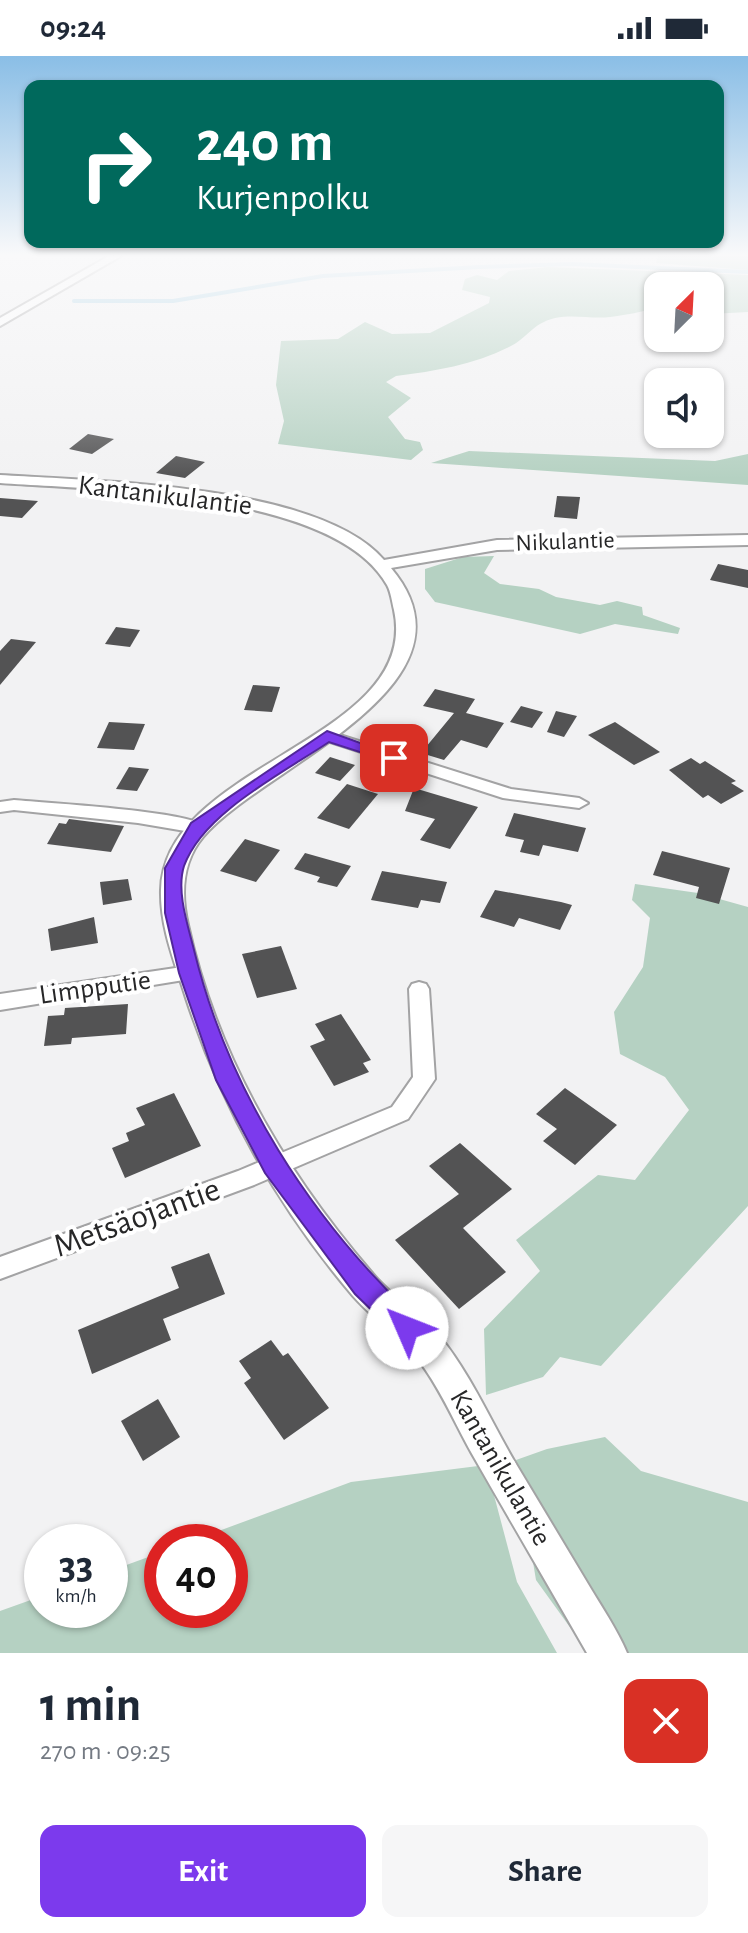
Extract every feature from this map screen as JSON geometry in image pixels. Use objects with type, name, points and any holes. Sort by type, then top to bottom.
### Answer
[{"type":"street","name":"Kantanikulantie","points":[[0,479],[213,498],[260,506],[335,532],[383,565],[404,603],[404,648],[372,700],[327,736],[197,827],[174,868],[175,913],[189,973],[227,1080],[273,1166],[364,1286],[429,1349],[608,1653]]},
{"type":"street","name":"Nikulantie","points":[[383,565],[525,543],[748,540]]},
{"type":"street","points":[[327,736],[509,794],[579,803]]},
{"type":"street","points":[[0,807],[14,805],[138,817],[197,827]]},
{"type":"street","name":"Limpputie","points":[[0,1002],[189,973]]},
{"type":"street","name":"Metsäojantie","points":[[0,1268],[273,1166],[400,1113],[424,1079],[419,989]]},
{"type":"green space","points":[[351,331],[384,331],[392,334],[435,331],[532,331],[509,347],[468,363],[396,376],[386,382],[411,398],[388,417],[405,439],[420,442],[423,450],[411,460],[278,444],[284,421],[276,385],[281,341],[338,339]]},
{"type":"green space","points":[[469,451],[715,461],[748,454],[748,485],[431,463]]},
{"type":"green space","points":[[494,556],[484,573],[500,584],[539,589],[556,597],[600,605],[617,601],[642,607],[643,615],[680,628],[678,634],[615,624],[580,634],[435,602],[425,589],[425,569],[463,557]]},
{"type":"green space","points":[[635,884],[698,893],[748,907],[748,1206],[601,1366],[560,1357],[543,1377],[486,1395],[484,1329],[540,1271],[516,1240],[598,1175],[635,1180],[689,1110],[665,1077],[620,1054],[614,1012],[643,967],[650,918],[632,900]]},
{"type":"green space","points":[[605,1437],[641,1471],[748,1502],[748,1653],[603,1653],[582,1644],[536,1580],[516,1460],[547,1449]]},
{"type":"green space","points":[[486,1465],[517,1582],[557,1653],[0,1653],[0,1611],[24,1602],[24,1628],[128,1628],[128,1564],[144,1559],[144,1628],[248,1628],[248,1524],[238,1524],[351,1482]]},
{"type":"building","points":[[88,434],[114,439],[92,454],[69,449]]},
{"type":"building","points":[[176,456],[205,462],[185,478],[156,473]]},
{"type":"building","points":[[557,496],[580,497],[577,519],[554,517]]},
{"type":"building","points":[[0,498],[38,501],[22,518],[0,516]]},
{"type":"building","points":[[718,564],[748,570],[748,588],[710,580]]},
{"type":"building","points":[[116,627],[140,630],[130,647],[105,644]]},
{"type":"building","points":[[11,639],[36,642],[0,685],[0,651]]},
{"type":"building","points":[[253,685],[280,687],[272,712],[244,710]]},
{"type":"building","points":[[435,689],[475,699],[466,713],[504,723],[487,748],[461,740],[444,760],[421,753],[454,713],[423,706]]},
{"type":"building","points":[[521,706],[543,712],[532,728],[510,722]]},
{"type":"building","points":[[556,711],[577,716],[564,737],[547,732]]},
{"type":"building","points":[[109,722],[145,724],[134,750],[97,748]]},
{"type":"building","points":[[615,722],[660,752],[634,765],[588,735]]},
{"type":"building","points":[[330,757],[355,765],[340,781],[315,773]]},
{"type":"building","points":[[691,758],[700,764],[705,761],[736,781],[731,783],[744,791],[721,804],[708,795],[703,798],[669,770]]},
{"type":"building","points":[[129,767],[149,769],[137,791],[116,789]]},
{"type":"building","points":[[347,784],[378,794],[349,829],[317,818]]},
{"type":"building","points":[[414,788],[478,807],[450,849],[420,840],[435,819],[405,811]]},
{"type":"building","points":[[514,813],[586,828],[578,852],[543,845],[539,856],[520,852],[524,840],[505,836]]},
{"type":"building","points":[[69,819],[124,826],[111,852],[47,844],[59,823],[66,824]]},
{"type":"building","points":[[245,839],[280,850],[256,882],[220,871]]},
{"type":"building","points":[[662,851],[730,868],[719,904],[696,898],[699,887],[653,875]]},
{"type":"building","points":[[305,853],[351,866],[337,887],[317,882],[320,877],[294,869]]},
{"type":"building","points":[[382,871],[447,882],[440,903],[421,900],[418,908],[371,900]]},
{"type":"building","points":[[128,879],[132,900],[103,905],[100,882]]},
{"type":"building","points":[[495,890],[572,905],[560,930],[519,918],[514,927],[480,917]]},
{"type":"building","points":[[94,917],[98,943],[51,951],[48,929]]},
{"type":"building","points":[[281,946],[297,989],[257,998],[242,954]]},
{"type":"building","points":[[128,1004],[126,1034],[72,1038],[71,1044],[44,1046],[48,1016],[64,1015],[65,1008]]},
{"type":"building","points":[[341,1014],[371,1060],[363,1063],[369,1072],[334,1086],[310,1046],[325,1040],[315,1024]]},
{"type":"building","points":[[565,1088],[617,1125],[575,1165],[543,1141],[557,1129],[536,1114]]},
{"type":"building","points":[[174,1093],[201,1146],[125,1178],[112,1148],[129,1141],[126,1133],[145,1125],[136,1108]]},
{"type":"building","points":[[460,1143],[512,1189],[463,1228],[506,1272],[459,1309],[395,1240],[459,1194],[429,1166]]},
{"type":"building","points":[[209,1253],[225,1294],[163,1319],[171,1340],[92,1374],[78,1330],[179,1288],[171,1267]]},
{"type":"building","points":[[271,1340],[283,1356],[288,1353],[329,1408],[284,1440],[244,1383],[251,1378],[239,1361]]},
{"type":"building","points":[[158,1399],[180,1437],[143,1461],[121,1421]]},
{"type":"route","points":[[394,758],[327,736],[244,791],[197,827],[174,868],[175,913],[189,973],[227,1080],[273,1166],[364,1286],[407,1328]]}]
